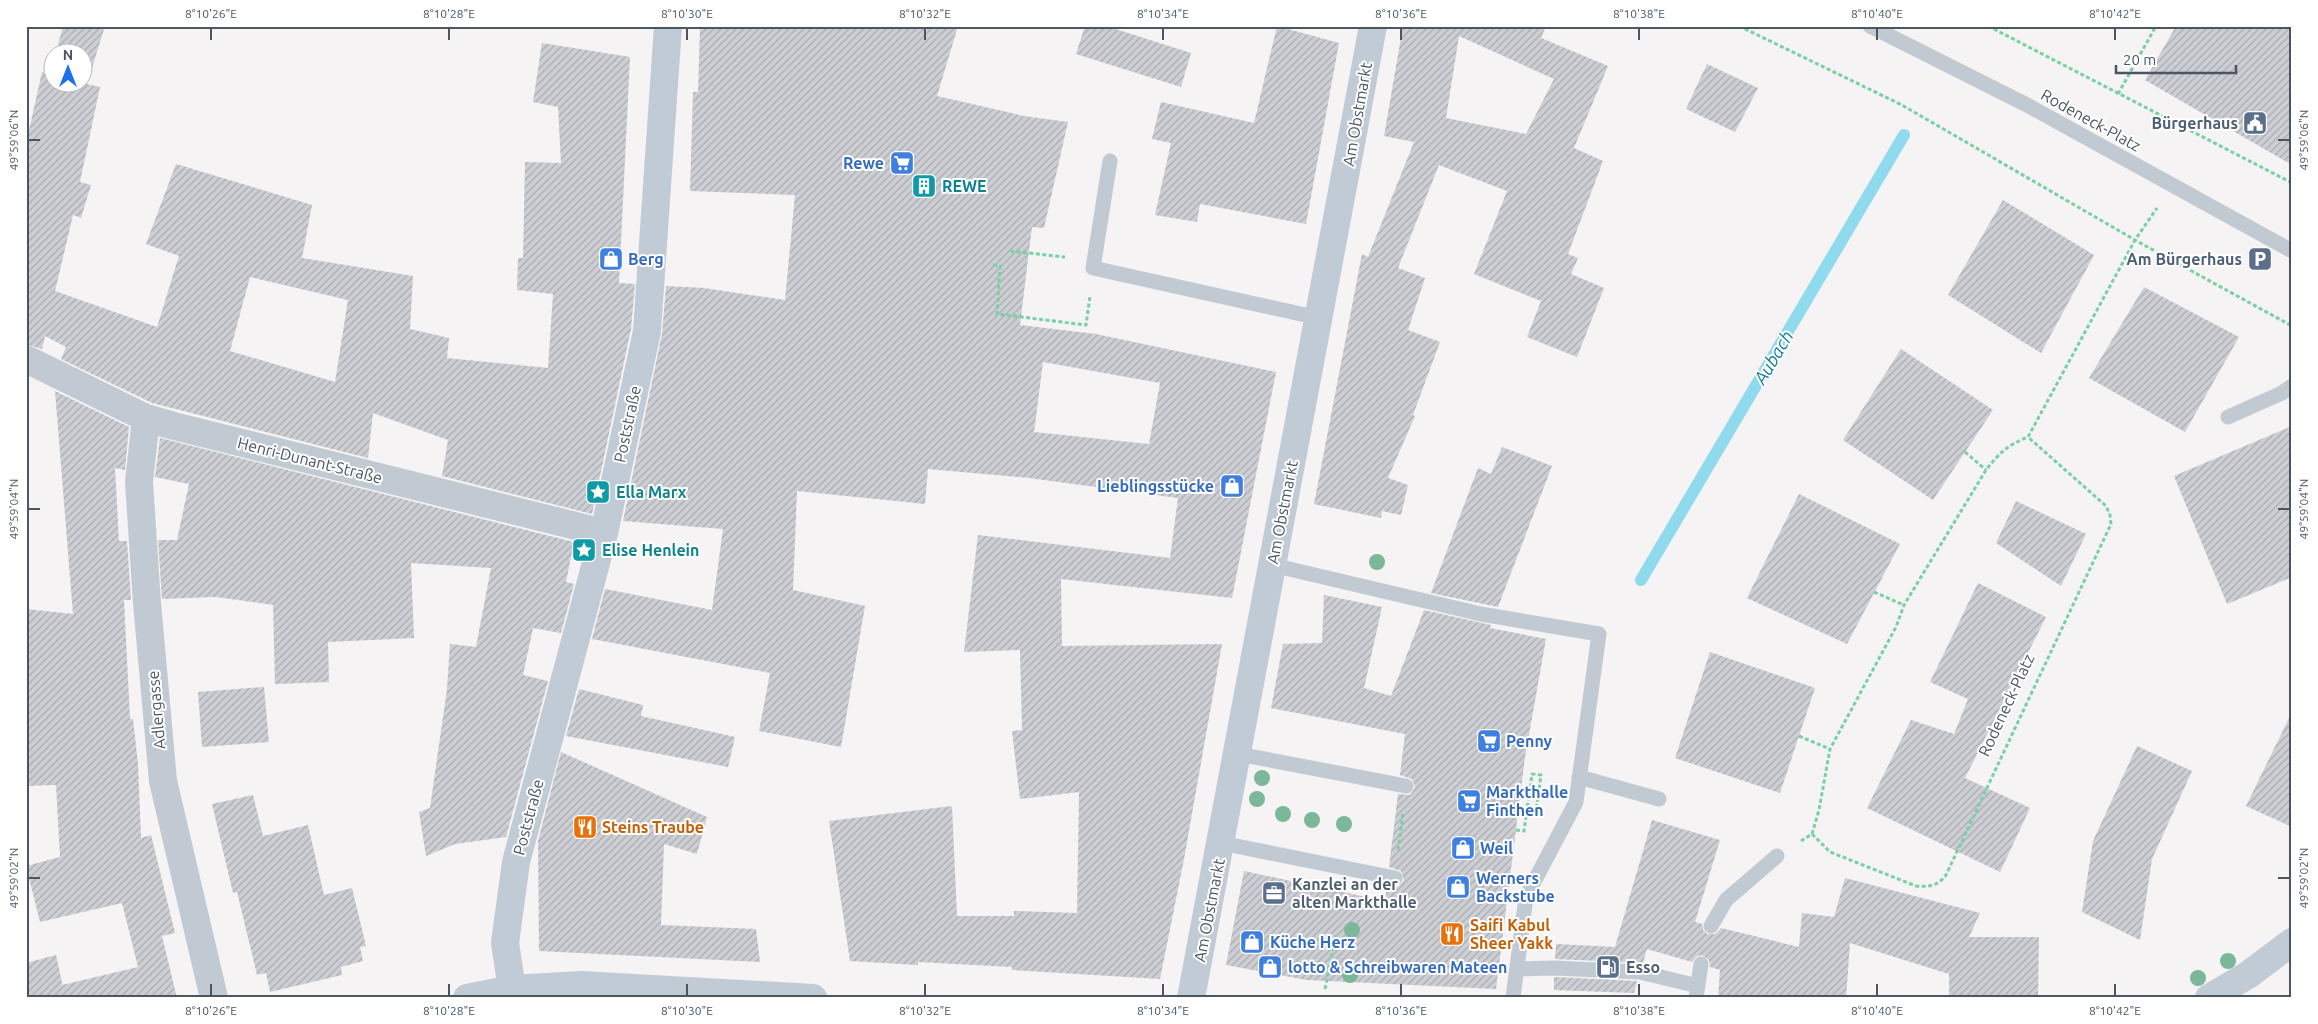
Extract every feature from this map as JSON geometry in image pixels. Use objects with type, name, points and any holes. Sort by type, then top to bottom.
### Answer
[{"type":"main road","name":"Poststraße","points":[[512,993],[505,943],[516,862],[604,533],[647,332],[668,26]]},
{"type":"main road","name":"Am Obstmarkt","points":[[1191,998],[1320,318],[1373,26]]},
{"type":"main road","points":[[2209,998],[2248,974],[2292,942]]},
{"type":"main road","points":[[467,998],[581,985],[813,998]]},
{"type":"street","name":"Henri-Dunant-Straße","points":[[26,360],[146,418],[604,533]]},
{"type":"street","name":"Adlergasse","points":[[146,418],[138,482],[163,781],[214,998]]},
{"type":"lane","name":"Rodeneck-Platz","points":[[1870,26],[2027,105],[2292,250]]},
{"type":"lane","points":[[1110,161],[1093,268],[1320,318]]},
{"type":"lane","points":[[2228,416],[2282,393],[2292,386]]},
{"type":"lane","points":[[1272,565],[1481,614],[1599,634],[1576,802],[1526,897],[1513,998]]},
{"type":"lane","points":[[1238,754],[1406,786]]},
{"type":"lane","points":[[1580,777],[1659,798]]},
{"type":"lane","points":[[1221,843],[1395,878]]},
{"type":"lane","points":[[1711,926],[1726,900],[1777,856]]},
{"type":"lane","points":[[1517,969],[1555,968],[1640,972],[1697,992],[1701,964]]},
{"type":"path","points":[[1738,26],[1902,105],[2136,240],[2292,326]]},
{"type":"path","points":[[1988,26],[2292,183]]},
{"type":"path","points":[[2118,94],[2156,26]]},
{"type":"path","points":[[1777,856],[1812,834],[1819,810],[1830,749],[1896,627],[1904,604],[1986,470],[2009,445],[2028,437],[2136,240],[2172,185]]},
{"type":"path","points":[[993,265],[1000,266],[997,314],[1086,325],[1093,268],[1068,257],[1010,251]]},
{"type":"path","name":"Rodeneck-Platz","points":[[1812,834],[1830,852],[1916,886],[1926,887],[1935,885],[1941,882],[1946,875],[2111,524],[2106,506],[2028,437]]},
{"type":"path","points":[[1965,452],[1986,470]]},
{"type":"path","points":[[1874,592],[1904,604]]},
{"type":"path","points":[[1799,736],[1830,749]]},
{"type":"path","points":[[1516,830],[1524,831],[1532,774],[1541,775],[1532,844],[1548,856]]},
{"type":"path","points":[[1395,878],[1406,786]]},
{"type":"path","points":[[1325,988],[1336,935]]},
{"type":"path","points":[[1327,939],[1335,941]]},
{"type":"building","points":[[63,26],[105,26],[92,68],[92,42],[59,42]]},
{"type":"building","points":[[700,26],[958,26],[937,96],[1024,116],[1068,122],[1044,228],[1032,227],[1020,325],[1096,334],[1276,372],[1232,598],[1061,579],[1062,646],[1222,644],[1184,859],[1160,979],[1012,970],[1012,967],[918,962],[918,965],[850,961],[829,821],[952,806],[957,916],[1014,916],[1014,911],[1077,913],[1079,792],[1020,799],[1012,731],[1022,730],[1020,650],[964,652],[978,535],[1170,558],[1178,498],[1029,478],[928,469],[925,504],[797,491],[793,590],[865,606],[841,747],[759,731],[770,673],[592,639],[605,589],[712,610],[723,529],[623,521],[662,334],[666,286],[704,288],[785,300],[795,195],[690,191],[693,92],[698,92]],"holes":[[[1043,362],[1160,383],[1149,444],[1034,432]]]},
{"type":"building","points":[[1085,26],[1106,26],[1191,53],[1181,87],[1076,54]]},
{"type":"building","points":[[1277,26],[1339,43],[1306,224],[1200,204],[1197,222],[1155,215],[1171,143],[1152,139],[1161,102],[1254,123]]},
{"type":"building","points":[[1403,26],[1546,26],[1541,38],[1608,66],[1574,148],[1603,161],[1568,254],[1578,258],[1571,274],[1604,288],[1577,357],[1527,337],[1541,301],[1474,274],[1507,191],[1439,165],[1398,268],[1425,278],[1408,330],[1440,342],[1413,415],[1415,416],[1388,478],[1408,485],[1401,515],[1382,511],[1381,518],[1314,504],[1362,254],[1368,257],[1414,142],[1384,136]],"holes":[[[1459,36],[1554,79],[1526,134],[1446,118]]]},
{"type":"building","name":"Bürgerhaus","points":[[2176,26],[2292,26],[2292,165],[2145,80]]},
{"type":"building","points":[[542,43],[630,57],[619,283],[635,284],[631,329],[592,514],[442,476],[448,440],[373,413],[368,458],[152,403],[61,359],[66,347],[45,336],[42,349],[26,344],[26,144],[42,72],[42,92],[92,92],[92,85],[100,87],[80,182],[91,185],[81,218],[73,215],[55,291],[157,327],[179,256],[146,244],[176,164],[312,205],[302,258],[413,276],[410,329],[449,338],[447,358],[548,368],[553,294],[517,290],[518,258],[523,258],[525,162],[561,163],[558,107],[533,102]],"holes":[[[250,277],[348,300],[335,382],[230,351]]]},
{"type":"building","points":[[1707,64],[1758,88],[1735,132],[1686,109]]},
{"type":"building","points":[[2003,200],[2094,255],[2041,353],[1948,295]]},
{"type":"building","points":[[2144,287],[2239,337],[2185,432],[2089,378]]},
{"type":"building","points":[[1901,349],[1993,410],[1933,500],[1843,440]]},
{"type":"building","points":[[55,391],[129,427],[125,470],[115,468],[119,541],[127,541],[131,600],[124,600],[130,719],[133,719],[138,764],[141,838],[151,835],[175,933],[162,936],[177,998],[26,998],[26,963],[56,955],[63,985],[138,967],[122,903],[40,922],[26,866],[60,857],[56,785],[26,786],[26,609],[73,614]]},
{"type":"building","points":[[2292,426],[2292,577],[2227,604],[2174,476]]},
{"type":"building","points":[[160,438],[574,542],[566,582],[574,584],[561,633],[533,628],[523,675],[548,681],[506,837],[455,844],[426,856],[419,812],[430,808],[447,689],[450,644],[476,647],[491,568],[411,563],[414,638],[328,642],[329,682],[275,684],[273,605],[216,597],[162,599],[158,540],[177,540],[189,484],[155,477]]},
{"type":"building","points":[[1502,447],[1552,466],[1498,607],[1431,593],[1478,468],[1491,474]]},
{"type":"building","points":[[1799,494],[1900,544],[1847,644],[1747,598]]},
{"type":"building","points":[[2016,501],[2086,534],[2061,586],[1996,543]]},
{"type":"building","points":[[1978,583],[2046,617],[1965,778],[2030,808],[2000,872],[1867,808],[1911,720],[1954,734],[1968,699],[1930,682]]},
{"type":"building","name":"Markthalle Finthen","points":[[1324,595],[1382,607],[1364,688],[1391,696],[1424,610],[1491,625],[1490,628],[1546,639],[1525,757],[1496,989],[1307,980],[1226,965],[1244,871],[1385,901],[1387,886],[1398,887],[1404,880],[1401,871],[1389,867],[1398,794],[1410,795],[1415,787],[1412,779],[1400,775],[1405,734],[1271,708],[1283,644],[1322,643]]},
{"type":"building","points":[[1710,652],[1815,688],[1780,793],[1675,758]]},
{"type":"building","points":[[264,687],[269,742],[202,747],[198,692]]},
{"type":"building","points":[[579,689],[643,705],[641,716],[735,737],[728,767],[566,736]]},
{"type":"building","points":[[2292,712],[2292,827],[2246,806]]},
{"type":"building","points":[[2137,746],[2192,771],[2152,859],[2140,940],[2082,912],[2093,841]]},
{"type":"building","points":[[561,752],[707,817],[697,854],[664,844],[661,925],[756,929],[760,962],[539,951],[538,841]]},
{"type":"building","points":[[253,795],[263,836],[308,825],[324,895],[352,888],[366,946],[360,947],[363,961],[341,967],[342,975],[270,992],[266,973],[257,975],[237,892],[233,893],[212,804]]},
{"type":"building","points":[[1652,820],[1720,840],[1695,922],[1702,924],[1703,930],[1707,934],[1715,934],[1721,928],[1799,947],[1802,913],[1834,917],[1845,878],[1980,913],[1969,937],[2039,937],[2038,998],[1949,998],[1949,974],[1850,943],[1846,998],[1718,998],[1720,970],[1710,967],[1709,960],[1702,955],[1697,956],[1692,962],[1647,949],[1643,963],[1555,959],[1556,944],[1615,947]]},
{"type":"building","points":[[1554,977],[1637,981],[1634,993],[1554,990]]},
{"type":"waterway","name":"Aubach","points":[[1641,580],[1904,135]]},
{"type":"place","name":"Bürgerhaus","points":[[2255,123]]},
{"type":"place","name":"Rewe","points":[[902,163]]},
{"type":"place","name":"REWE","points":[[924,186]]},
{"type":"place","name":"Berg","points":[[611,259]]},
{"type":"place","name":"Am Bürgerhaus","points":[[2260,259]]},
{"type":"place","name":"Lieblingsstücke","points":[[1232,486]]},
{"type":"place","name":"Ella Marx","points":[[598,492]]},
{"type":"place","name":"Elise Henlein","points":[[584,550]]},
{"type":"place","name":"Penny","points":[[1489,741]]},
{"type":"place","name":"Markthalle Finthen","points":[[1469,801]]},
{"type":"place","name":"Steins Traube","points":[[585,827]]},
{"type":"place","name":"Weil","points":[[1463,848]]},
{"type":"place","name":"Werners Backstube","points":[[1458,887]]},
{"type":"place","name":"Kanzlei an der alten Markthalle","points":[[1274,893]]},
{"type":"place","name":"Saifi Kabul Sheer Yakk","points":[[1452,934]]},
{"type":"place","name":"Küche Herz","points":[[1252,942]]},
{"type":"place","name":"lotto & Schreibwaren Mateen","points":[[1270,967]]},
{"type":"place","name":"Esso","points":[[1608,967]]}]
